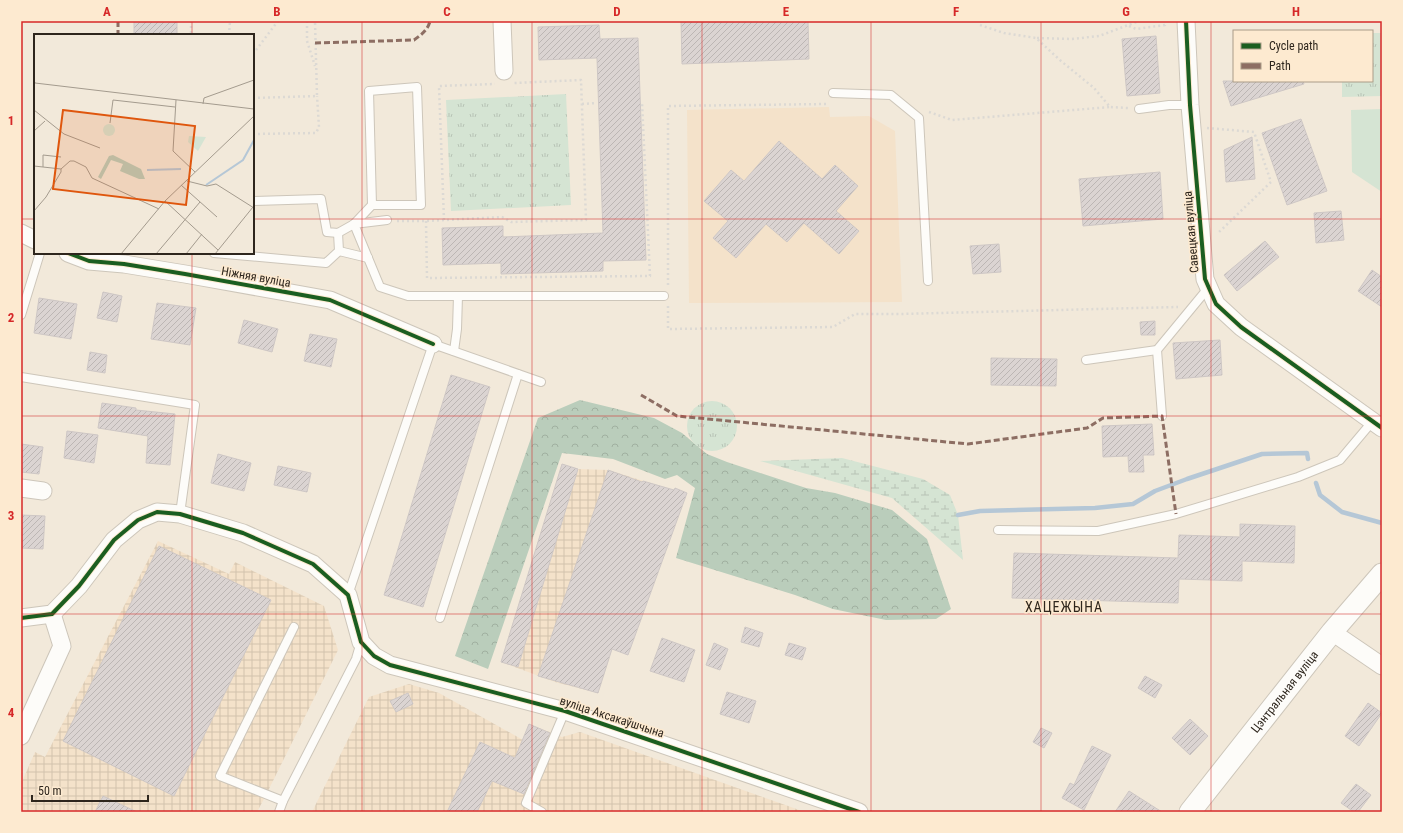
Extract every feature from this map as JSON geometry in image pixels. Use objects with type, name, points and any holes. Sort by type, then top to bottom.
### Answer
[{"type":"street","points":[[502,21],[505,79]]},
{"type":"street","name":"Савецкая вуліца","points":[[1186,21],[1190,105],[1205,279],[1216,304],[1241,327],[1377,425]]},
{"type":"street","points":[[21,232],[34,239]]},
{"type":"street","name":"Ніжняя вуліца","points":[[71,254],[89,261],[124,264],[330,300],[433,344]]},
{"type":"street","points":[[21,488],[42,491]]},
{"type":"street","points":[[21,618],[52,614],[79,586],[114,540],[138,520],[157,512],[180,514],[243,533],[313,564],[348,595],[361,642]]},
{"type":"street","name":"Цэнтральная вуліца","points":[[1190,812],[1332,632],[1382,575]]},
{"type":"street","points":[[21,736],[62,646],[52,614]]},
{"type":"street","points":[[1332,632],[1382,666]]},
{"type":"street","name":"вуліца Аксакаўшчына","points":[[361,642],[374,656],[390,665],[565,711],[858,812]]},
{"type":"lane","points":[[254,201],[321,199],[327,232],[338,233],[354,224],[372,206],[421,205],[417,87],[369,92],[372,206]]},
{"type":"lane","points":[[833,93],[891,95],[919,118],[928,281]]},
{"type":"lane","points":[[1139,109],[1169,105],[1190,105]]},
{"type":"lane","points":[[354,224],[387,220]]},
{"type":"lane","points":[[354,224],[380,287],[408,296],[666,293]]},
{"type":"lane","points":[[338,233],[339,251]]},
{"type":"lane","points":[[339,251],[368,258]]},
{"type":"lane","points":[[225,254],[326,263],[339,251]]},
{"type":"lane","points":[[21,315],[40,254]]},
{"type":"lane","points":[[1086,360],[1157,350],[1209,287]]},
{"type":"lane","points":[[454,351],[457,328],[458,296]]},
{"type":"lane","points":[[348,595],[433,344],[541,382]]},
{"type":"lane","points":[[1157,350],[1162,416]]},
{"type":"lane","points":[[440,618],[518,374]]},
{"type":"lane","points":[[21,377],[195,405],[180,514]]},
{"type":"lane","points":[[998,530],[1098,531],[1176,514],[1298,477],[1340,460],[1377,425]]},
{"type":"lane","points":[[294,627],[220,776],[282,808],[356,659],[361,642]]},
{"type":"lane","points":[[542,812],[526,803],[565,711]]},
{"type":"path","points":[[191,21],[191,34]]},
{"type":"path","points":[[230,21],[230,34]]},
{"type":"path","points":[[254,53],[278,21]]},
{"type":"path","points":[[306,21],[307,41],[316,71]]},
{"type":"path","points":[[254,134],[316,133],[319,127],[315,21]]},
{"type":"path","points":[[980,26],[1004,33],[1036,38],[1072,39],[1099,36],[1129,26],[1138,21]]},
{"type":"path","points":[[1129,26],[1136,29],[1166,25],[1166,21]]},
{"type":"path","points":[[1036,38],[1094,88],[1110,107]]},
{"type":"path","points":[[387,220],[426,221],[502,217],[510,222],[586,220],[581,80],[505,79],[439,86],[444,220]]},
{"type":"path","points":[[254,98],[317,96]]},
{"type":"path","points":[[426,221],[427,278],[650,276],[642,102]]},
{"type":"path","points":[[582,104],[597,103]]},
{"type":"path","points":[[901,103],[952,120],[1110,107],[1139,109]]},
{"type":"path","points":[[666,293],[668,106],[834,104]]},
{"type":"path","points":[[1192,127],[1254,132],[1270,182],[1203,248]]},
{"type":"path","points":[[668,305],[668,329],[833,327],[855,314],[1192,307]]},
{"type":"shaded area","points":[[829,107],[830,117],[869,116],[895,131],[902,302],[689,303],[687,110]]},
{"type":"shaded area","points":[[562,464],[578,469],[608,470],[663,487],[598,693],[555,682],[501,662]]},
{"type":"shaded area","points":[[158,541],[229,574],[235,562],[324,606],[338,650],[266,795],[257,812],[21,812],[21,784],[35,752],[45,757]]},
{"type":"shaded area","points":[[409,684],[439,693],[523,740],[529,724],[562,737],[580,732],[805,812],[312,812],[369,697]]},
{"type":"green space","points":[[1373,33],[1382,33],[1382,96],[1342,97],[1342,82],[1373,82]]},
{"type":"green space","points":[[566,94],[571,205],[451,211],[446,100]]},
{"type":"green space","points":[[1382,109],[1382,192],[1352,172],[1351,110]]},
{"type":"green space","points":[[580,400],[654,418],[682,433],[707,454],[727,462],[806,488],[835,493],[892,510],[927,539],[951,609],[936,619],[886,620],[833,609],[795,595],[676,558],[695,488],[677,475],[665,479],[613,459],[562,453],[488,669],[455,656],[538,418]]},
{"type":"green space","points":[[712,401],[721,403],[732,412],[737,426],[735,435],[726,446],[712,451],[703,449],[692,440],[687,426],[689,417],[698,406]]},
{"type":"green space","points":[[842,458],[923,479],[950,495],[958,515],[963,560],[892,498],[760,461]]},
{"type":"building","points":[[134,21],[177,21],[177,34],[134,34]]},
{"type":"building","points":[[681,21],[808,21],[809,59],[682,64]]},
{"type":"building","points":[[599,25],[600,39],[638,38],[646,260],[603,261],[603,271],[501,274],[501,263],[443,265],[442,228],[503,226],[503,237],[603,233],[597,58],[539,60],[538,27]]},
{"type":"building","points":[[1156,36],[1160,93],[1127,96],[1122,39]]},
{"type":"building","points":[[1223,81],[1303,82],[1304,84],[1231,106]]},
{"type":"building","points":[[1301,119],[1327,191],[1287,205],[1262,133]]},
{"type":"building","points":[[1252,137],[1255,179],[1226,182],[1224,150]]},
{"type":"building","points":[[779,141],[822,179],[835,165],[858,186],[836,211],[859,231],[839,254],[804,223],[787,242],[766,224],[736,258],[713,238],[728,221],[704,201],[731,170],[744,181]]},
{"type":"building","points":[[1160,172],[1163,219],[1083,226],[1079,179]]},
{"type":"building","points":[[1341,211],[1344,240],[1316,243],[1314,213]]},
{"type":"building","points":[[1265,241],[1279,257],[1237,291],[1224,275]]},
{"type":"building","points":[[999,244],[1001,272],[973,274],[970,246]]},
{"type":"building","points":[[1372,270],[1382,277],[1382,307],[1358,291]]},
{"type":"building","points":[[103,292],[122,296],[117,322],[97,318]]},
{"type":"building","points":[[39,298],[77,304],[71,339],[34,333]]},
{"type":"building","points":[[157,303],[196,308],[190,345],[151,339]]},
{"type":"building","points":[[244,320],[278,329],[272,352],[238,343]]},
{"type":"building","points":[[1155,321],[1155,335],[1141,335],[1140,322]]},
{"type":"building","points":[[310,334],[337,339],[331,367],[304,361]]},
{"type":"building","points":[[1220,340],[1222,375],[1176,379],[1173,343]]},
{"type":"building","points":[[90,352],[107,355],[105,373],[87,370]]},
{"type":"building","points":[[991,358],[1057,359],[1056,386],[991,385]]},
{"type":"building","points":[[451,375],[490,387],[423,607],[384,595]]},
{"type":"building","points":[[102,403],[136,408],[136,410],[175,414],[170,465],[146,463],[148,436],[98,428]]},
{"type":"building","points":[[1152,424],[1154,455],[1143,455],[1144,472],[1129,472],[1128,456],[1103,457],[1102,426]]},
{"type":"building","points":[[67,431],[98,435],[94,463],[64,458]]},
{"type":"building","points":[[21,444],[43,447],[39,474],[21,472]]},
{"type":"building","points":[[218,454],[251,463],[244,491],[211,483]]},
{"type":"building","points":[[562,464],[578,469],[518,667],[501,662]]},
{"type":"building","points":[[278,466],[311,473],[307,492],[274,485]]},
{"type":"building","points":[[608,470],[642,482],[643,481],[674,490],[675,488],[687,493],[628,655],[612,649],[598,693],[538,676]]},
{"type":"building","points":[[21,515],[45,516],[43,549],[21,548]]},
{"type":"building","points":[[1240,524],[1295,526],[1294,563],[1242,561],[1242,581],[1179,579],[1178,603],[1012,598],[1014,553],[1178,558],[1179,535],[1240,537]]},
{"type":"building","points":[[159,546],[271,600],[174,796],[63,741]]},
{"type":"building","points":[[745,627],[763,633],[759,647],[741,642]]},
{"type":"building","points":[[662,638],[695,650],[684,682],[650,671]]},
{"type":"building","points":[[714,643],[728,649],[720,670],[706,665]]},
{"type":"building","points":[[789,643],[806,648],[802,660],[785,655]]},
{"type":"building","points":[[1145,676],[1162,685],[1155,698],[1138,688]]},
{"type":"building","points":[[727,692],[756,701],[749,723],[720,714]]},
{"type":"building","points":[[408,693],[413,704],[396,712],[390,701]]},
{"type":"building","points":[[1368,703],[1382,713],[1359,746],[1345,736]]},
{"type":"building","points":[[1190,719],[1208,736],[1190,755],[1172,738]]},
{"type":"building","points":[[529,724],[550,733],[524,794],[492,781],[477,812],[447,812],[480,742],[515,758]]},
{"type":"building","points":[[1041,728],[1052,733],[1044,748],[1033,742]]},
{"type":"building","points":[[1092,746],[1111,755],[1084,810],[1062,798],[1070,783],[1074,785]]},
{"type":"building","points":[[1356,784],[1371,795],[1358,812],[1354,812],[1341,803]]},
{"type":"building","points":[[1129,791],[1162,812],[1115,812]]},
{"type":"building","points":[[103,796],[137,812],[95,812]]},
{"type":"waterway","points":[[958,515],[980,511],[1095,508],[1133,504],[1155,491],[1262,454],[1307,453],[1308,459]]},
{"type":"waterway","points":[[1316,483],[1320,495],[1342,512],[1382,523]]},
{"type":"marked path","points":[[118,21],[118,34]]},
{"type":"marked path","points":[[315,43],[414,40],[426,30],[430,21]]},
{"type":"marked path","points":[[641,395],[677,416],[968,444],[1087,428],[1103,418],[1162,416],[1176,514]]},
{"type":"cycle path","points":[[1186,21],[1190,105],[1205,279],[1216,304],[1241,327],[1382,428]]},
{"type":"cycle path","points":[[71,254],[89,261],[124,264],[330,300],[433,344]]},
{"type":"cycle path","points":[[21,618],[52,614],[79,586],[114,540],[138,520],[157,512],[180,514],[243,533],[313,564],[348,595],[361,642],[374,656],[390,665],[565,711],[859,812]]},
{"type":"district","name":"ХАЦЕЖЫНА","points":[[1064,607]]}]
